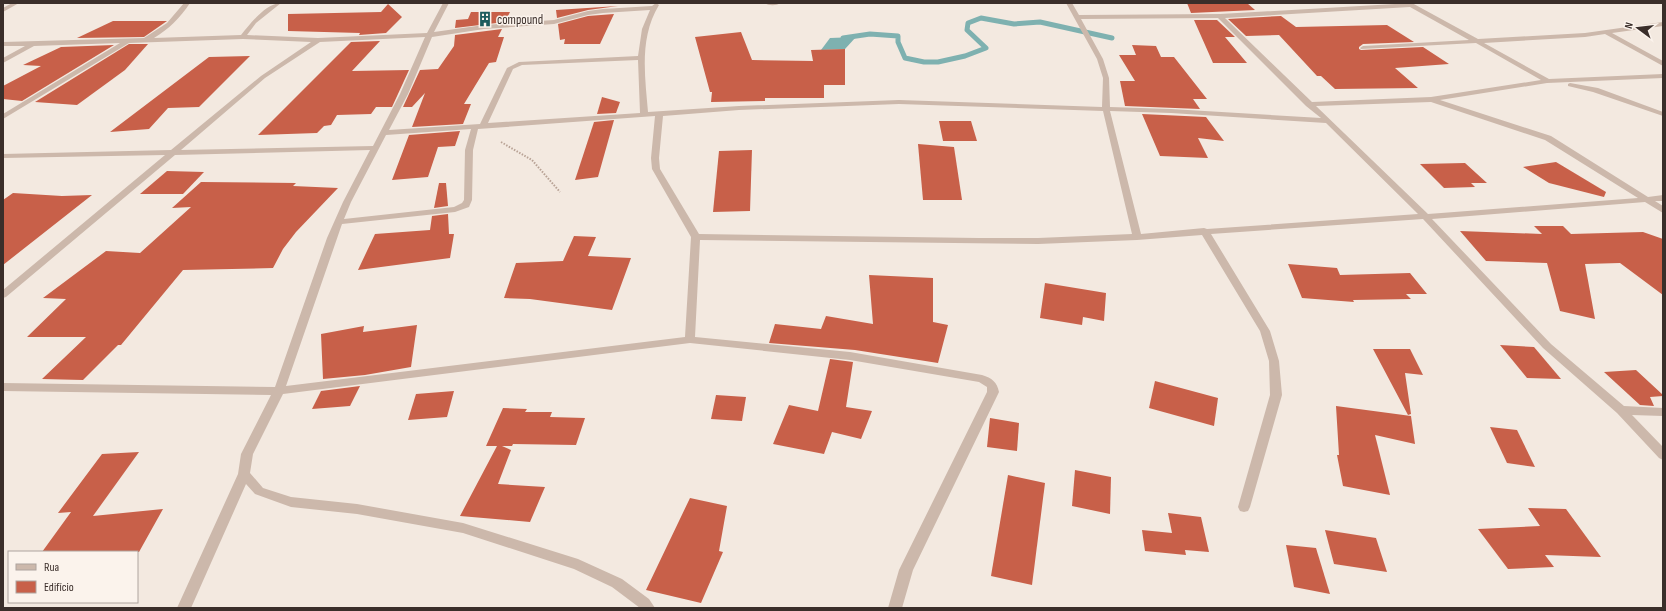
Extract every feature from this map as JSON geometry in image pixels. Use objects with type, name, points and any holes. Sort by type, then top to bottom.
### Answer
[{"type":"street","points":[[3,10],[16,3]]},
{"type":"street","points":[[144,41],[168,26],[177,18],[187,3]]},
{"type":"street","points":[[243,37],[254,22],[278,3]]},
{"type":"street","points":[[184,608],[244,474],[247,454],[278,391],[332,238],[347,202],[404,94],[429,35],[446,3]]},
{"type":"street","points":[[768,3],[777,3]]},
{"type":"street","points":[[1069,3],[1100,59],[1106,78],[1106,110],[1137,237]]},
{"type":"street","points":[[1078,17],[1220,16],[1409,4],[1547,81],[1595,90],[1663,114]]},
{"type":"street","points":[[3,44],[126,42],[243,37],[318,40],[429,35],[484,27],[554,22],[588,13],[655,6]]},
{"type":"street","points":[[644,115],[642,58],[644,30],[655,6]]},
{"type":"street","points":[[1220,16],[1425,216],[1547,346],[1621,410],[1663,455]]},
{"type":"street","points":[[1363,48],[1607,33],[1647,25],[1663,24]]},
{"type":"street","points":[[1607,33],[1663,64]]},
{"type":"street","points":[[3,295],[170,153],[263,77],[318,40]]},
{"type":"street","points":[[3,117],[126,42]]},
{"type":"street","points":[[3,61],[31,44]]},
{"type":"street","points":[[339,222],[455,208],[466,205],[468,200],[469,150],[479,127],[510,68],[514,65],[521,63],[642,58]]},
{"type":"street","points":[[1309,104],[1431,99],[1547,81],[1663,76]]},
{"type":"street","points":[[1431,99],[1548,138],[1663,210]]},
{"type":"street","points":[[384,133],[659,114],[831,104],[898,102],[1171,111],[1327,122]]},
{"type":"street","points":[[659,114],[654,158],[656,169],[696,237],[690,340]]},
{"type":"street","points":[[3,156],[376,148]]},
{"type":"street","points":[[696,237],[994,241],[1137,237],[1663,198]]},
{"type":"street","points":[[1204,232],[1265,331],[1274,361],[1276,395],[1244,507]]},
{"type":"street","points":[[3,388],[278,391],[690,340],[850,356],[982,379],[992,385],[993,392],[906,570],[895,608]]},
{"type":"street","points":[[1621,410],[1663,412]]},
{"type":"street","points":[[244,474],[259,491],[291,502],[357,509],[463,528],[578,565],[617,583],[644,603],[648,608]]},
{"type":"path","points":[[479,127],[532,160],[560,192]]},
{"type":"water","points":[[856,37],[845,49],[821,50],[830,38]]},
{"type":"building","points":[[1187,3],[1247,3],[1255,10],[1191,13]]},
{"type":"building","points":[[388,4],[402,17],[386,33],[359,35],[360,33],[288,31],[288,14],[381,12]]},
{"type":"building","points":[[618,6],[588,10],[557,18],[556,10]]},
{"type":"building","name":"compound","points":[[471,12],[510,12],[505,22],[455,28],[456,20],[468,19]]},
{"type":"building","points":[[614,14],[600,44],[564,44],[565,39],[560,40],[558,24],[588,16]]},
{"type":"building","points":[[1281,16],[1296,27],[1387,25],[1414,42],[1363,44],[1359,47],[1359,49],[1423,47],[1449,64],[1395,68],[1418,88],[1335,89],[1321,76],[1317,76],[1279,35],[1246,36],[1228,19]]},
{"type":"building","points":[[1194,20],[1217,20],[1235,37],[1225,37],[1247,63],[1213,63]]},
{"type":"building","points":[[113,21],[167,21],[144,37],[77,38]]},
{"type":"building","points":[[502,29],[498,37],[504,37],[496,62],[489,63],[464,104],[471,104],[463,124],[412,127],[425,93],[412,107],[403,107],[420,70],[438,69],[454,46],[455,35]]},
{"type":"building","points":[[741,32],[752,60],[813,61],[811,50],[845,49],[845,85],[824,85],[824,98],[765,98],[765,101],[711,102],[712,92],[710,92],[695,37]]},
{"type":"building","points":[[380,41],[352,71],[409,70],[392,107],[376,107],[371,114],[337,115],[331,125],[324,126],[317,133],[258,135],[351,42]]},
{"type":"building","points":[[129,44],[148,44],[125,70],[77,105],[35,102]]},
{"type":"building","points":[[114,45],[22,101],[3,99],[3,86],[41,66],[23,65],[61,47]]},
{"type":"building","points":[[1132,45],[1156,46],[1161,57],[1174,57],[1207,99],[1193,99],[1200,109],[1125,106],[1120,81],[1135,81],[1119,55],[1136,55]]},
{"type":"building","points":[[250,56],[199,107],[168,108],[149,129],[110,132],[209,57]]},
{"type":"building","points":[[602,97],[620,102],[616,113],[597,114]]},
{"type":"building","points":[[1142,114],[1206,117],[1224,141],[1198,138],[1208,158],[1160,156]]},
{"type":"building","points":[[614,120],[598,177],[575,180],[594,122]]},
{"type":"building","points":[[939,121],[971,121],[977,141],[943,141]]},
{"type":"building","points":[[460,131],[455,146],[438,147],[428,177],[392,180],[409,135]]},
{"type":"building","points":[[918,144],[954,147],[962,200],[923,200]]},
{"type":"building","points":[[752,150],[750,211],[713,212],[719,151]]},
{"type":"building","points":[[1556,162],[1606,192],[1604,197],[1549,183],[1523,167]]},
{"type":"building","points":[[1465,163],[1487,183],[1471,183],[1475,187],[1444,188],[1420,164]]},
{"type":"building","points":[[167,171],[204,172],[183,194],[140,194]]},
{"type":"building","points":[[201,182],[296,183],[293,186],[338,188],[296,232],[283,249],[273,268],[183,270],[121,345],[118,345],[83,380],[42,379],[86,337],[27,337],[66,299],[43,298],[106,251],[140,253],[191,207],[172,208]]},
{"type":"building","points":[[439,183],[446,183],[448,206],[434,208]]},
{"type":"building","points":[[13,193],[62,196],[92,195],[3,265],[3,200]]},
{"type":"building","points":[[448,214],[449,234],[454,234],[450,258],[358,270],[375,234],[430,230],[432,216]]},
{"type":"building","points":[[1534,226],[1563,226],[1571,234],[1643,232],[1663,239],[1663,295],[1620,263],[1585,264],[1595,319],[1560,311],[1547,263],[1486,261],[1460,231],[1542,234]]},
{"type":"building","points":[[574,236],[596,237],[588,256],[631,258],[612,310],[530,299],[504,298],[516,263],[563,261]]},
{"type":"building","points":[[1288,264],[1337,268],[1340,275],[1410,273],[1427,294],[1406,294],[1411,299],[1353,300],[1354,302],[1302,298]]},
{"type":"building","points":[[869,275],[933,278],[933,322],[948,325],[938,363],[855,350],[769,343],[775,324],[821,329],[826,316],[873,324]]},
{"type":"building","points":[[1045,283],[1106,293],[1104,321],[1083,317],[1082,325],[1040,318]]},
{"type":"building","points":[[417,325],[411,367],[365,375],[323,379],[321,334],[364,326],[363,332]]},
{"type":"building","points":[[1500,345],[1534,347],[1561,379],[1527,378]]},
{"type":"building","points":[[1373,349],[1410,349],[1423,375],[1405,373],[1411,414],[1408,415]]},
{"type":"building","points":[[830,359],[853,362],[846,407],[872,411],[861,439],[832,432],[824,454],[773,444],[789,405],[818,411]]},
{"type":"building","points":[[1636,370],[1663,395],[1650,397],[1654,406],[1640,405],[1604,372]]},
{"type":"building","points":[[1155,381],[1218,398],[1214,426],[1149,408]]},
{"type":"building","points":[[360,386],[350,406],[312,409],[321,391]]},
{"type":"building","points":[[454,391],[447,417],[408,420],[416,394]]},
{"type":"building","points":[[716,395],[746,397],[742,421],[711,419]]},
{"type":"building","points":[[1336,406],[1411,416],[1415,444],[1375,435],[1390,495],[1343,486],[1337,455],[1339,455]]},
{"type":"building","points":[[503,408],[527,409],[525,412],[552,412],[550,417],[585,418],[576,445],[513,444],[512,446],[502,446],[511,450],[498,484],[545,487],[530,522],[460,516],[497,446],[486,446]]},
{"type":"building","points":[[990,418],[1019,423],[1017,451],[987,447]]},
{"type":"building","points":[[1490,427],[1517,430],[1535,467],[1507,463]]},
{"type":"building","points":[[139,452],[93,516],[163,509],[139,552],[43,551],[71,512],[58,513],[102,454]]},
{"type":"building","points":[[1075,470],[1111,477],[1110,514],[1072,506]]},
{"type":"building","points":[[1008,475],[1045,483],[1032,585],[991,576]]},
{"type":"building","points":[[690,498],[727,506],[719,551],[723,552],[701,603],[646,590]]},
{"type":"building","points":[[1528,508],[1566,509],[1601,557],[1545,555],[1554,567],[1508,569],[1478,529],[1540,526]]},
{"type":"building","points":[[1168,513],[1201,517],[1209,552],[1185,550],[1186,555],[1145,551],[1142,530],[1172,533]]},
{"type":"building","points":[[1325,530],[1376,538],[1387,572],[1334,564]]},
{"type":"building","points":[[1286,545],[1316,548],[1330,594],[1294,587]]},
{"type":"waterway","points":[[843,38],[870,34],[898,36],[898,42],[905,58],[924,62],[938,62],[965,56],[986,48],[967,30],[968,23],[981,18],[1014,24],[1040,22],[1112,38]]},
{"type":"place","name":"compound","points":[[485,19]]}]
